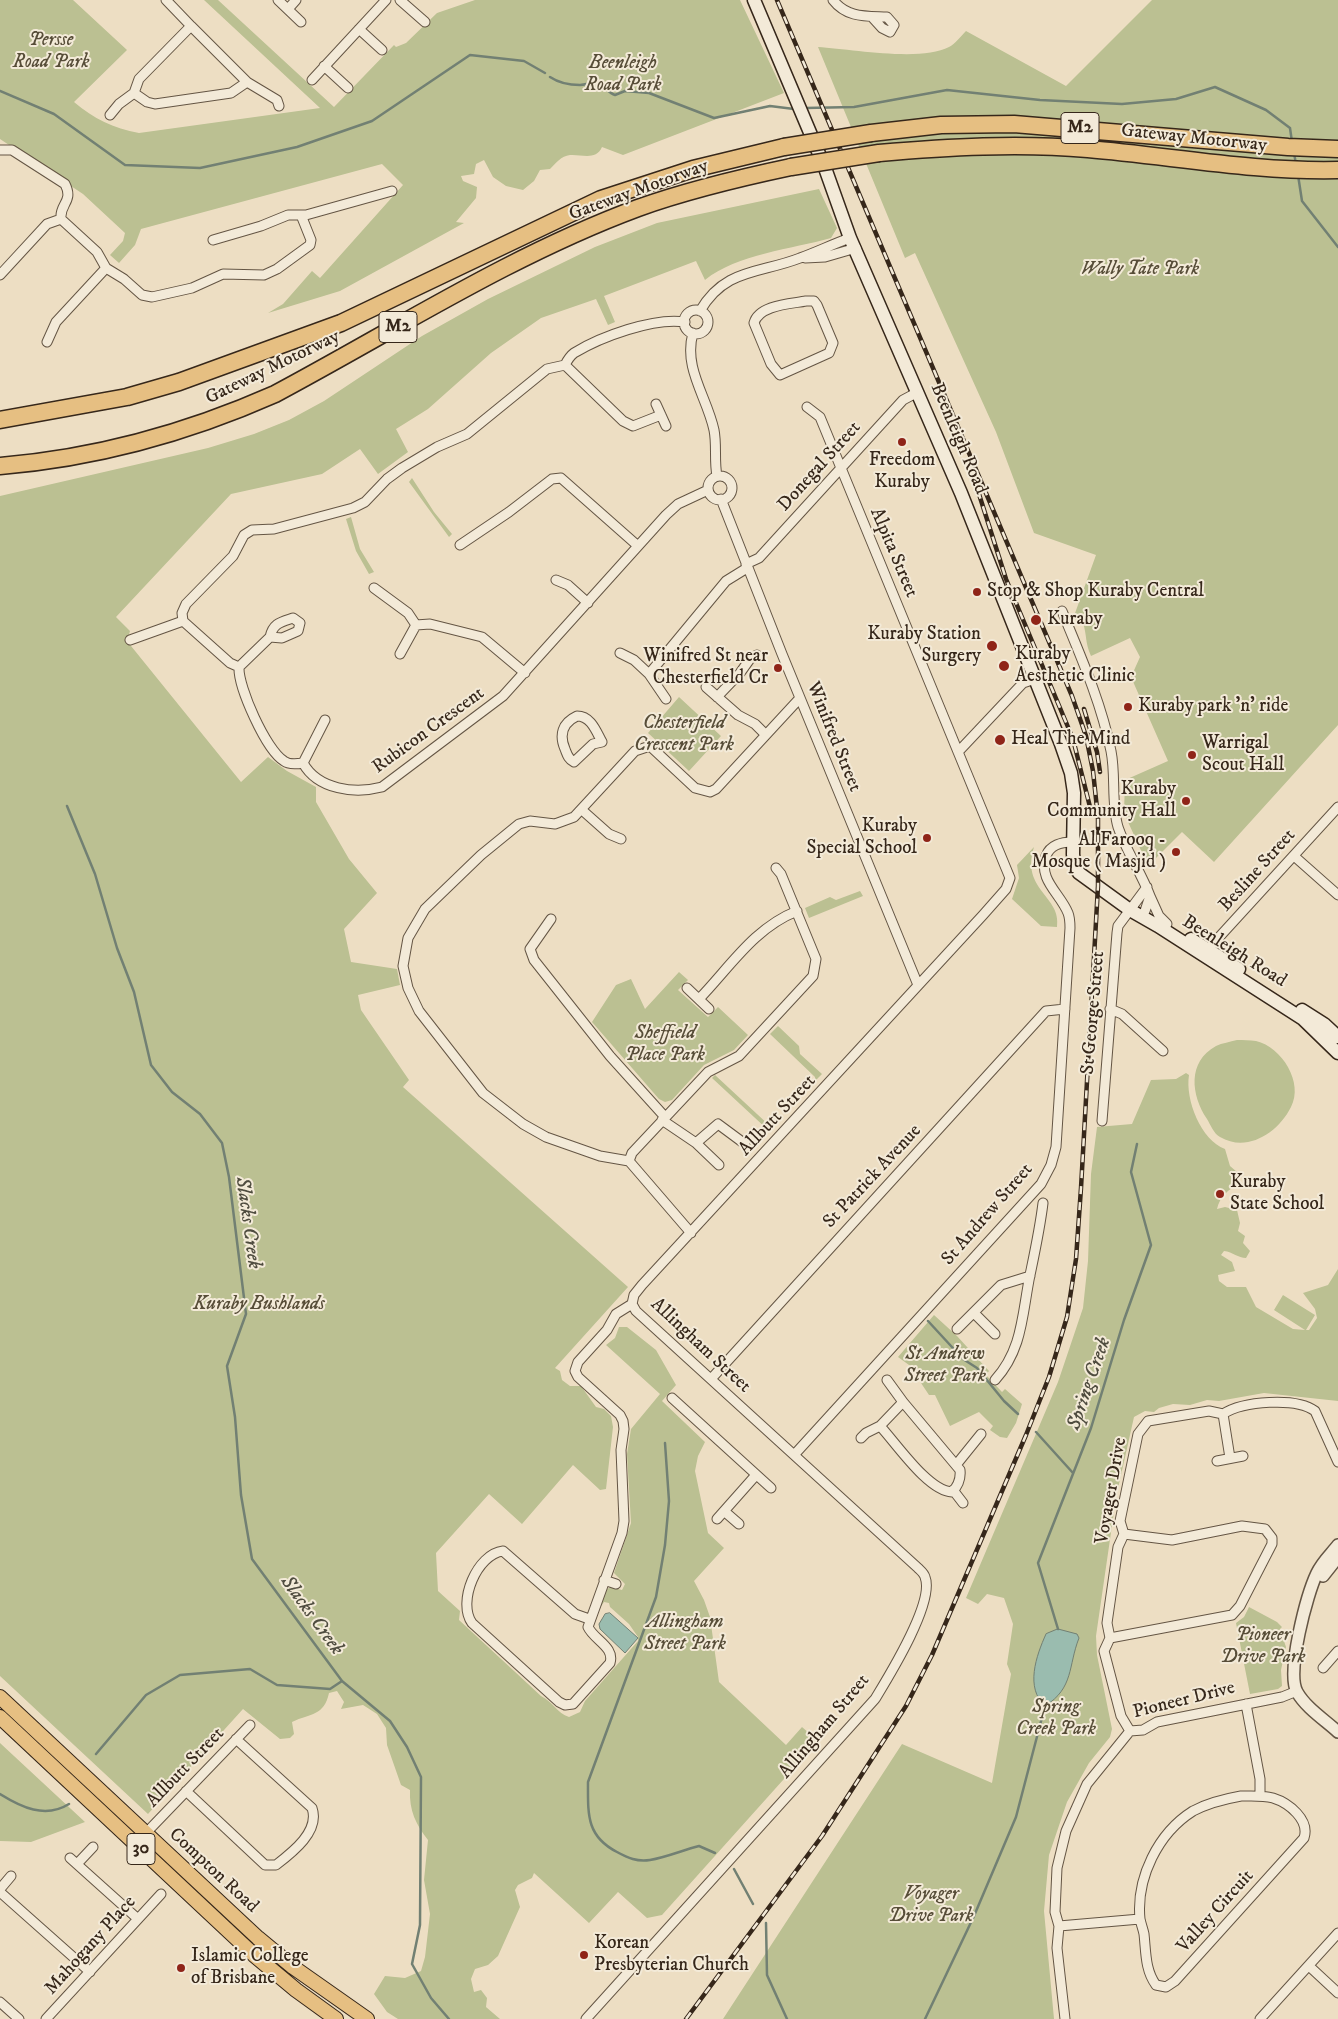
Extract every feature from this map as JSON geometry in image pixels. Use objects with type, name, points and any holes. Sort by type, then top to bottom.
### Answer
[{"type":"highway","name":"Gateway Motorway","points":[[0,420],[127,397],[179,382],[341,323],[601,199],[693,170],[784,147],[871,133],[941,125],[1014,124],[1288,147],[1338,148]]},
{"type":"highway","name":"Gateway Motorway","points":[[0,466],[65,459],[126,447],[228,415],[275,394],[497,273],[564,239],[671,197],[722,182],[791,167],[879,153],[952,147],[1020,146],[1085,149],[1288,169],[1338,170]]},
{"type":"main road","name":"Beenleigh Road","points":[[754,0],[801,108],[853,243],[961,493],[1071,773],[1074,793],[1072,842],[1074,864],[1080,873],[1104,890],[1136,909],[1167,924],[1207,954],[1303,1019],[1338,1053]]},
{"type":"main road","name":"Beenleigh Road","points":[[1136,909],[1158,926],[1324,1024],[1338,1037]]},
{"type":"main road","name":"Compton Road","points":[[0,1697],[272,1950],[367,2019]]},
{"type":"main road","name":"Compton Road","points":[[0,1717],[268,1967],[336,2019]]},
{"type":"street","points":[[166,0],[247,82],[277,100],[280,106]]},
{"type":"street","points":[[278,0],[301,22]]},
{"type":"street","points":[[288,9],[296,0]]},
{"type":"street","points":[[312,80],[386,0]]},
{"type":"street","points":[[400,0],[425,22]]},
{"type":"street","points":[[833,0],[847,12],[872,17]]},
{"type":"street","points":[[110,115],[118,104],[134,93],[139,78],[191,26]]},
{"type":"street","points":[[359,29],[382,50]]},
{"type":"street","points":[[324,66],[348,88]]},
{"type":"street","points":[[134,93],[147,102],[154,104],[231,93],[247,82]]},
{"type":"street","points":[[0,150],[12,150],[64,184],[69,192],[68,200],[60,214],[61,219],[97,252],[106,268],[124,279],[142,295],[152,297],[192,288],[222,274],[264,275],[308,249],[311,240],[302,215]]},
{"type":"street","points":[[213,240],[261,226],[288,215],[302,215],[392,192]]},
{"type":"street","points":[[0,275],[47,224],[61,219]]},
{"type":"street","points":[[700,311],[706,316],[707,327],[703,332],[693,333],[687,329],[685,322],[688,314],[700,311],[706,300],[726,282],[744,272],[799,259],[824,258],[853,243]]},
{"type":"street","points":[[47,342],[56,322],[106,268]]},
{"type":"street","points":[[814,301],[833,343],[833,349],[829,353],[780,375],[770,364],[754,323],[755,318],[760,313],[778,306],[814,301]]},
{"type":"street","points":[[270,637],[239,667],[230,664],[183,621],[182,613],[186,604],[233,556],[244,535],[252,530],[274,529],[327,516],[365,502],[387,479],[402,468],[437,447],[467,434],[547,369],[565,365],[572,354],[607,337],[664,321],[685,322]]},
{"type":"street","points":[[693,333],[689,347],[690,354],[694,374],[714,428],[717,476]]},
{"type":"street","points":[[565,365],[623,421],[633,426],[661,415]]},
{"type":"street","name":"Donegal Street","points":[[649,674],[726,581],[759,558],[903,400],[918,392]]},
{"type":"street","points":[[656,404],[666,426]]},
{"type":"street","name":"Alpita Street","points":[[807,406],[820,417],[1010,874],[1009,883]]},
{"type":"street","points":[[717,476],[726,478],[731,486],[730,494],[721,499],[713,498],[708,490],[710,481],[717,476]]},
{"type":"street","points":[[460,545],[552,479],[561,478],[638,546]]},
{"type":"street","name":"Rubicon Crescent","points":[[239,667],[241,682],[264,739],[272,752],[286,763],[303,763],[314,776],[344,790],[358,792],[382,787],[494,705],[678,504],[708,490]]},
{"type":"street","name":"Winifred Street","points":[[721,499],[800,698],[918,985]]},
{"type":"street","points":[[556,580],[568,585],[588,603]]},
{"type":"street","points":[[374,588],[408,614],[416,625]]},
{"type":"street","points":[[1062,611],[1088,673],[1105,725],[1114,771],[1115,815],[1118,828],[1159,916],[1167,924]]},
{"type":"street","points":[[130,640],[183,621]]},
{"type":"street","points":[[416,625],[430,624],[482,637],[525,673]]},
{"type":"street","points":[[400,654],[416,625]]},
{"type":"street","points":[[620,653],[634,660],[649,674],[666,699]]},
{"type":"street","points":[[717,697],[740,673],[750,659],[757,655]]},
{"type":"street","points":[[958,752],[1023,683],[1035,679]]},
{"type":"street","points":[[706,688],[738,716],[755,724],[765,734]]},
{"type":"street","points":[[691,1233],[629,1162],[600,1156],[546,1137],[523,1124],[483,1093],[419,1011],[408,988],[403,966],[408,938],[425,909],[495,842],[519,824],[530,821],[556,824],[565,822],[582,810],[635,751],[642,747],[650,746],[695,788],[710,792],[716,789],[800,698]]},
{"type":"street","points":[[576,716],[586,718],[596,728],[602,742],[593,744],[574,762],[568,757],[561,739],[561,732],[576,716]]},
{"type":"street","points":[[303,763],[325,720]]},
{"type":"street","name":"Besline Street","points":[[1207,954],[1338,807]]},
{"type":"street","points":[[582,810],[609,834],[621,839]]},
{"type":"street","name":"St Andrew Street","points":[[794,1455],[1041,1184],[1051,1165],[1056,1147],[1070,917],[1051,887],[1044,864],[1047,853],[1053,847],[1072,842]]},
{"type":"street","points":[[1294,856],[1338,895]]},
{"type":"street","points":[[629,1162],[632,1153],[708,1072],[739,1056],[814,976],[816,959],[797,911],[776,868]]},
{"type":"street","name":"Allbutt Street","points":[[604,1580],[622,1533],[624,1521],[621,1450],[624,1429],[623,1421],[575,1372],[578,1362],[607,1330],[616,1314],[632,1304],[634,1295],[642,1285],[984,915],[1009,883]]},
{"type":"street","name":"St George Street","points":[[1102,1121],[1116,933],[1148,892]]},
{"type":"street","points":[[699,999],[763,929],[778,918],[797,911]]},
{"type":"street","points":[[552,919],[530,949],[534,960],[610,1056],[663,1118],[719,1165]]},
{"type":"street","points":[[687,988],[709,1009]]},
{"type":"street","name":"St Patrick Avenue","points":[[711,1379],[1046,1011],[1065,1009]]},
{"type":"street","points":[[1110,1009],[1122,1014],[1163,1051]]},
{"type":"street","points":[[696,1144],[718,1124],[745,1144]]},
{"type":"street","points":[[995,1380],[1006,1369],[1021,1334],[1030,1276],[1039,1238],[1043,1203]]},
{"type":"street","points":[[957,1329],[989,1295],[1005,1282],[1030,1276]]},
{"type":"street","name":"Allingham Street","points":[[586,2019],[864,1712],[878,1693],[910,1637],[923,1604],[926,1585],[925,1576],[636,1311],[632,1304]]},
{"type":"street","points":[[974,1313],[995,1334]]},
{"type":"street","points":[[880,1426],[895,1446],[936,1486],[945,1492],[953,1490],[961,1478],[960,1470],[887,1380]]},
{"type":"street","points":[[672,1398],[771,1488]]},
{"type":"street","points":[[862,1438],[866,1433],[880,1426],[903,1402]]},
{"type":"street","name":"Voyager Drive","points":[[1130,1731],[1121,1716],[1104,1651],[1110,1638],[1107,1624],[1118,1547],[1124,1534],[1120,1521],[1138,1434],[1143,1425],[1148,1421],[1209,1411],[1223,1414],[1234,1406],[1254,1403],[1305,1405],[1316,1411],[1338,1462]]},
{"type":"street","points":[[1223,1414],[1230,1458]]},
{"type":"street","points":[[956,1465],[981,1434]]},
{"type":"street","points":[[1217,1461],[1243,1456]]},
{"type":"street","points":[[716,1519],[756,1475]]},
{"type":"street","points":[[953,1490],[963,1504]]},
{"type":"street","points":[[724,1511],[739,1524]]},
{"type":"street","points":[[1110,1638],[1232,1615],[1240,1606],[1272,1544],[1272,1538],[1265,1529],[1242,1526],[1172,1540],[1124,1534]]},
{"type":"street","points":[[1338,1545],[1323,1563],[1313,1586],[1293,1664],[1296,1691],[1307,1704],[1338,1732]]},
{"type":"street","points":[[589,1619],[576,1614],[503,1551],[492,1554],[470,1581],[467,1612],[472,1623],[559,1702],[565,1705],[573,1704],[610,1663],[612,1658],[610,1650],[591,1633],[588,1627],[589,1619],[604,1580],[616,1584]]},
{"type":"street","points":[[1313,1586],[1338,1557]]},
{"type":"street","points":[[1323,1668],[1338,1651]]},
{"type":"street","name":"Pioneer Drive","points":[[1065,2019],[1057,1948],[1058,1926],[1055,1912],[1057,1868],[1066,1831],[1087,1784],[1130,1731],[1143,1730],[1157,1722],[1282,1697],[1296,1691]]},
{"type":"street","points":[[1246,1704],[1260,1779],[1260,1796]]},
{"type":"street","name":"Allbutt Street","points":[[146,1833],[250,1725]]},
{"type":"street","points":[[186,1791],[265,1865],[276,1865],[312,1830],[315,1817],[312,1808],[236,1739]]},
{"type":"street","name":"Valley Circuit","points":[[1241,1796],[1260,1796],[1274,1799],[1286,1805],[1304,1822],[1306,1832],[1304,1838],[1175,1981],[1166,1987],[1156,1985],[1148,1975],[1140,1919],[1144,1880],[1149,1864],[1160,1842],[1176,1824],[1194,1811],[1218,1801],[1241,1796]]},
{"type":"street","points":[[94,1847],[74,1861],[138,1919]]},
{"type":"street","points":[[11,1876],[0,1891],[90,1972]]},
{"type":"street","name":"Mahogany Place","points":[[46,2019],[160,1894]]},
{"type":"street","points":[[1058,1926],[1140,1919]]},
{"type":"street","points":[[1260,2019],[1338,1934]]},
{"type":"street","points":[[1309,1966],[1338,1993]]},
{"type":"street","points":[[0,2002],[19,2019]]},
{"type":"green space","points":[[0,0],[73,0],[127,50],[74,102],[104,122],[139,133],[320,108],[204,0],[218,0],[334,107],[394,45],[396,47],[406,43],[437,13],[475,0],[740,0],[784,93],[623,155],[602,147],[596,154],[564,157],[550,169],[540,170],[534,181],[523,190],[506,186],[493,177],[484,160],[476,164],[474,174],[461,176],[463,181],[477,187],[476,198],[456,222],[464,223],[340,291],[268,313],[283,304],[312,271],[320,278],[403,185],[382,164],[141,229],[135,245],[119,263],[110,255],[123,241],[125,233],[83,194],[0,139]]},
{"type":"green space","name":"Wally Tate Park","points":[[1152,0],[1338,0],[1338,725],[1214,862],[1182,832],[1148,866],[1124,813],[1125,780],[1168,761],[1131,677],[1140,657],[1130,638],[1091,656],[1083,623],[1077,623],[1074,616],[1096,555],[1034,533],[996,432],[915,253],[905,258],[818,47],[921,54],[949,47],[966,31],[1066,86]]},
{"type":"green space","name":"Kuraby Bushlands","points":[[819,189],[837,228],[831,238],[749,258],[718,271],[705,280],[696,261],[604,296],[615,322],[608,325],[596,299],[541,318],[491,353],[428,409],[396,429],[408,452],[378,474],[360,449],[322,474],[231,494],[116,617],[130,631],[127,641],[241,782],[268,757],[287,771],[316,787],[316,802],[349,859],[377,893],[344,929],[351,962],[397,969],[400,985],[358,995],[361,1010],[409,1080],[403,1087],[628,1287],[555,1368],[560,1371],[562,1380],[570,1386],[581,1386],[596,1407],[604,1409],[611,1416],[613,1427],[606,1489],[600,1490],[573,1465],[522,1524],[489,1494],[436,1553],[438,1591],[460,1611],[459,1620],[541,1696],[561,1713],[569,1717],[580,1712],[585,1701],[638,1641],[638,1637],[629,1624],[610,1607],[609,1603],[604,1602],[600,1608],[599,1606],[605,1590],[611,1587],[622,1590],[625,1584],[614,1573],[631,1523],[627,1454],[631,1429],[660,1394],[606,1345],[615,1338],[619,1327],[627,1327],[656,1350],[676,1385],[662,1401],[705,1442],[698,1456],[695,1471],[708,1533],[724,1548],[694,1581],[710,1617],[719,1682],[786,1745],[802,1727],[818,1741],[662,1915],[647,1918],[618,1892],[589,1923],[534,1873],[532,1878],[518,1885],[515,1890],[520,1907],[498,1956],[488,1965],[475,1969],[471,1979],[474,1992],[481,1990],[487,1998],[486,2007],[500,2019],[398,2019],[387,2012],[374,1994],[385,1976],[405,1978],[421,1971],[425,1957],[430,1914],[424,1880],[428,1840],[414,1817],[410,1790],[401,1785],[387,1745],[386,1728],[377,1714],[363,1705],[341,1709],[344,1702],[337,1691],[329,1693],[324,1706],[320,1710],[292,1722],[294,1734],[290,1738],[280,1739],[243,1709],[148,1814],[0,1676],[0,496],[208,448],[254,434],[289,420],[324,401],[422,336],[488,299],[595,247],[657,223]]},
{"type":"green space","points":[[412,478],[434,512],[452,534],[449,537],[409,482]]},
{"type":"green space","points":[[351,517],[360,549],[374,572],[369,574],[356,551],[346,519]]},
{"type":"green space","name":"Chesterfield Crescent Park","points":[[679,697],[721,736],[689,771],[648,733]]},
{"type":"green space","points":[[1034,847],[1031,862],[1032,873],[1036,883],[1054,907],[1057,916],[1057,927],[1041,926],[1012,899],[1019,878],[1017,865]]},
{"type":"green space","points":[[860,891],[863,896],[809,918],[805,908],[830,897],[836,900]]},
{"type":"green space","name":"Sheffield Place Park","points":[[679,972],[688,980],[678,990],[708,1017],[718,1007],[748,1035],[734,1050],[704,1065],[672,1100],[665,1102],[659,1099],[592,1022],[616,985],[631,979],[645,1009]]},
{"type":"green space","points":[[778,1026],[799,1046],[800,1054],[822,1074],[815,1081],[815,1077],[770,1034]]},
{"type":"green space","points":[[1237,1040],[1256,1041],[1274,1050],[1288,1067],[1295,1087],[1291,1107],[1278,1125],[1261,1138],[1241,1143],[1218,1136],[1202,1110],[1195,1090],[1196,1070],[1200,1061],[1216,1046]]},
{"type":"green space","points":[[1186,1073],[1189,1075],[1188,1085],[1196,1118],[1209,1137],[1225,1149],[1230,1166],[1237,1172],[1239,1184],[1225,1194],[1220,1200],[1217,1209],[1225,1207],[1237,1210],[1240,1223],[1238,1231],[1245,1236],[1243,1243],[1250,1251],[1246,1258],[1224,1251],[1221,1255],[1232,1262],[1235,1271],[1218,1275],[1219,1281],[1227,1287],[1246,1287],[1256,1307],[1293,1329],[1305,1330],[1274,1310],[1283,1295],[1315,1315],[1306,1330],[1309,1330],[1317,1318],[1315,1309],[1303,1293],[1328,1285],[1338,1269],[1338,1401],[1264,1393],[1219,1401],[1207,1400],[1190,1405],[1173,1404],[1159,1408],[1154,1412],[1145,1411],[1134,1417],[1115,1502],[1112,1504],[1115,1505],[1096,1636],[1097,1655],[1112,1729],[1110,1737],[1089,1763],[1067,1802],[1049,1855],[1044,1911],[1054,2019],[723,2019],[902,1744],[992,1783],[1011,1674],[1007,1664],[1013,1624],[1004,1598],[987,1594],[978,1604],[966,1598],[1058,1382],[1083,1308],[1088,1261],[1091,1174],[1097,1127],[1132,1124],[1151,1080],[1176,1079]]},
{"type":"green space","points":[[715,1075],[771,1127],[768,1130],[712,1078]]},
{"type":"green space","name":"St Andrew Street Park","points":[[934,1315],[957,1336],[989,1371],[986,1375],[1002,1392],[1005,1389],[1022,1404],[1016,1423],[1007,1438],[1000,1437],[990,1430],[993,1426],[979,1412],[950,1426],[935,1395],[929,1395],[909,1365],[898,1357]]},
{"type":"green space","name":"Pioneer Drive Park","points":[[1249,1607],[1277,1622],[1282,1627],[1280,1629],[1286,1647],[1281,1670],[1282,1686],[1278,1689],[1250,1694],[1236,1623],[1244,1617]]},
{"type":"green space","points":[[0,1743],[85,1822],[31,1842],[0,1841]]},
{"type":"shaded area","points":[[610,1613],[638,1638],[625,1653],[600,1629],[599,1624],[605,1614]]},
{"type":"shaded area","points":[[1058,1629],[1077,1634],[1079,1638],[1066,1684],[1061,1692],[1045,1706],[1035,1690],[1034,1672],[1046,1634]]},
{"type":"waterway","points":[[0,91],[54,114],[125,165],[200,168],[297,147],[372,121],[470,55],[524,61],[545,73]]},
{"type":"waterway","points":[[550,77],[572,85],[596,83],[615,95],[625,91],[649,93],[714,118],[770,106],[794,109]]},
{"type":"waterway","points":[[805,108],[854,107],[947,90],[1040,100],[1122,104],[1176,99],[1215,87],[1266,110],[1290,128],[1292,142]]},
{"type":"waterway","points":[[1294,153],[1296,164]]},
{"type":"waterway","points":[[1298,175],[1302,201],[1338,247]]},
{"type":"waterway","name":"Slacks Creek","points":[[67,806],[95,874],[117,948],[134,992],[151,1065],[172,1092],[200,1114],[222,1143],[229,1177],[246,1314],[227,1366],[235,1417],[241,1495],[252,1559],[342,1681]]},
{"type":"waterway","name":"Spring Creek","points":[[1058,1629],[1038,1563],[1091,1428],[1124,1320],[1151,1245],[1131,1172],[1137,1144]]},
{"type":"waterway","points":[[928,1321],[963,1359],[977,1368],[1004,1401],[1018,1414]]},
{"type":"waterway","points":[[1036,1432],[1073,1473]]},
{"type":"waterway","points":[[665,1443],[669,1501],[665,1545],[656,1597],[588,1782],[589,1814],[594,1831],[599,1839],[617,1852],[633,1859],[650,1860],[699,1846],[715,1853]]},
{"type":"waterway","name":"Slacks Creek","points":[[96,1754],[146,1695],[180,1675],[250,1669],[277,1685],[330,1689],[342,1681],[390,1721],[407,1747],[421,1777],[420,1925],[412,1964],[431,1998],[449,2019]]},
{"type":"waterway","name":"Spring Creek","points":[[925,2019],[974,1916],[1016,1817],[1045,1706]]},
{"type":"waterway","name":"Slacks Creek","points":[[0,1794],[33,1810],[51,1811],[69,1804]]},
{"type":"waterway","points":[[734,1869],[753,1904]]},
{"type":"waterway","points":[[766,1923],[767,1975],[787,2019]]},
{"type":"railway","points":[[686,2019],[822,1836],[906,1706],[932,1655],[1049,1377],[1067,1317],[1076,1259],[1098,886],[1098,818],[1093,771],[1086,736],[1072,696],[777,0]]},
{"type":"railway","points":[[978,491],[1006,579],[1073,739],[1091,811]]},
{"type":"railway","points":[[1084,709],[1097,752],[1100,772]]},
{"type":"place","name":"Freedom Kuraby","points":[[902,442]]},
{"type":"place","name":"Stop & Shop Kuraby Central","points":[[977,592]]},
{"type":"place","name":"Kuraby","points":[[1036,620]]},
{"type":"place","name":"Kuraby Station Surgery","points":[[992,646]]},
{"type":"place","name":"Kuraby Aesthetic Clinic","points":[[1004,666]]},
{"type":"place","name":"Winifred St near Chesterfield Cr","points":[[778,668]]},
{"type":"place","name":"Kuraby park 'n' ride","points":[[1128,707]]},
{"type":"place","name":"Heal The Mind","points":[[1000,740]]},
{"type":"place","name":"Warrigal Scout Hall","points":[[1192,755]]},
{"type":"place","name":"Kuraby Community Hall","points":[[1186,801]]},
{"type":"place","name":"Kuraby Special School","points":[[927,838]]},
{"type":"place","name":"Al Farooq - Mosque ( Masjid )","points":[[1176,852]]},
{"type":"place","name":"Kuraby State School","points":[[1220,1194]]},
{"type":"place","name":"Korean Presbyterian Church","points":[[584,1955]]},
{"type":"place","name":"Islamic College of Brisbane","points":[[181,1968]]},
{"type":"park label","name":"Persse Road Park","points":[[51,52]]},
{"type":"park label","name":"Beenleigh Road Park","points":[[623,75]]},
{"type":"park label","name":"Allingham Street Park","points":[[685,1634]]},
{"type":"park label","name":"Spring Creek Park","points":[[1056,1719]]},
{"type":"park label","name":"Voyager Drive Park","points":[[931,1906]]}]
